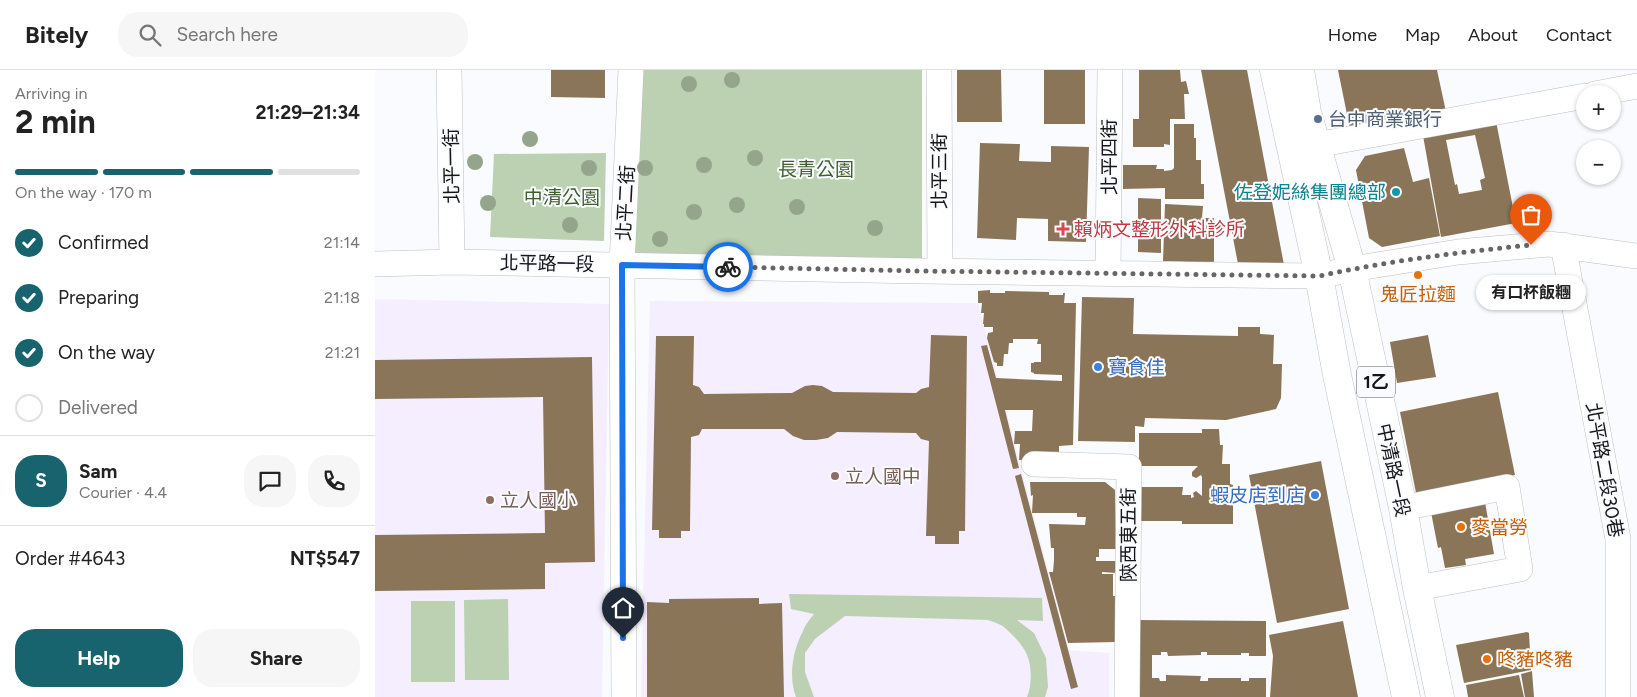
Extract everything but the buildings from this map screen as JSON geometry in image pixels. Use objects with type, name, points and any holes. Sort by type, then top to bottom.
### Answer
[{"type":"main road","name":"中清路一段","points":[[1274,70],[1319,276],[1337,375],[1406,697]]},
{"type":"main road","name":"中清路一段","points":[[1300,70],[1307,112],[1352,269],[1403,508],[1417,588],[1440,697]]},
{"type":"street","name":"北平一街","points":[[449,70],[452,262]]},
{"type":"street","name":"北平二街","points":[[623,697],[622,265],[631,70]]},
{"type":"street","name":"北平三街","points":[[939,70],[940,271]]},
{"type":"street","name":"北平四街","points":[[1108,274],[1110,70]]},
{"type":"street","points":[[1621,89],[1637,86]]},
{"type":"street","points":[[1316,145],[1576,98]]},
{"type":"street","name":"北平路一段","points":[[375,264],[452,262],[1319,276],[1458,252],[1549,244],[1637,256]]},
{"type":"street","name":"北平路二段30巷","points":[[1563,245],[1618,539],[1618,697]]},
{"type":"street","name":"陝西東五街","points":[[1035,464],[1129,466],[1127,697]]},
{"type":"street","points":[[1403,508],[1507,488],[1520,569],[1417,588]]},
{"type":"shaded area","name":"立人國小","points":[[375,299],[609,304],[602,697],[375,697]]},
{"type":"shaded area","name":"立人國中","points":[[650,301],[978,303],[1069,650],[1109,653],[1109,697],[641,697]]},
{"type":"green space","name":"長青公園","points":[[631,70],[922,70],[922,271],[622,265]]},
{"type":"green space","name":"中清公園","points":[[606,153],[604,241],[490,237],[494,154]]},
{"type":"green space","points":[[789,594],[1042,598],[1043,621],[1017,620],[1034,633],[1046,658],[1048,687],[1045,697],[1027,697],[1031,676],[1027,655],[1014,637],[997,623],[988,620],[845,616],[815,639],[805,653],[805,672],[814,697],[796,697],[792,680],[794,655],[799,638],[814,614],[791,609]]},
{"type":"green space","points":[[508,599],[509,680],[465,680],[464,600]]},
{"type":"green space","points":[[411,601],[455,601],[455,682],[411,682]]},
{"type":"way so far","points":[[728,267],[1319,276],[1458,252],[1531,245]]},
{"type":"place","name":"台中商業銀行","points":[[1318,119]]},
{"type":"place","name":"佐登妮絲集團總部","points":[[1396,192]]},
{"type":"place","name":"賴炳文整形外科診所","points":[[1063,229]]},
{"type":"place","name":"有口杯飯糰","points":[[1531,245]]},
{"type":"place","name":"鬼匠拉麵","points":[[1418,275]]},
{"type":"place","name":"寶食佳","points":[[1098,367]]},
{"type":"place","name":"立人國中","points":[[835,476]]},
{"type":"place","name":"蝦皮店到店","points":[[1315,495]]},
{"type":"place","name":"立人國小","points":[[490,500]]},
{"type":"place","name":"麥當勞","points":[[1461,527]]},
{"type":"place","name":"咚豬咚豬","points":[[1487,659]]},
{"type":"route","points":[[623,638],[622,265],[728,267]]}]
